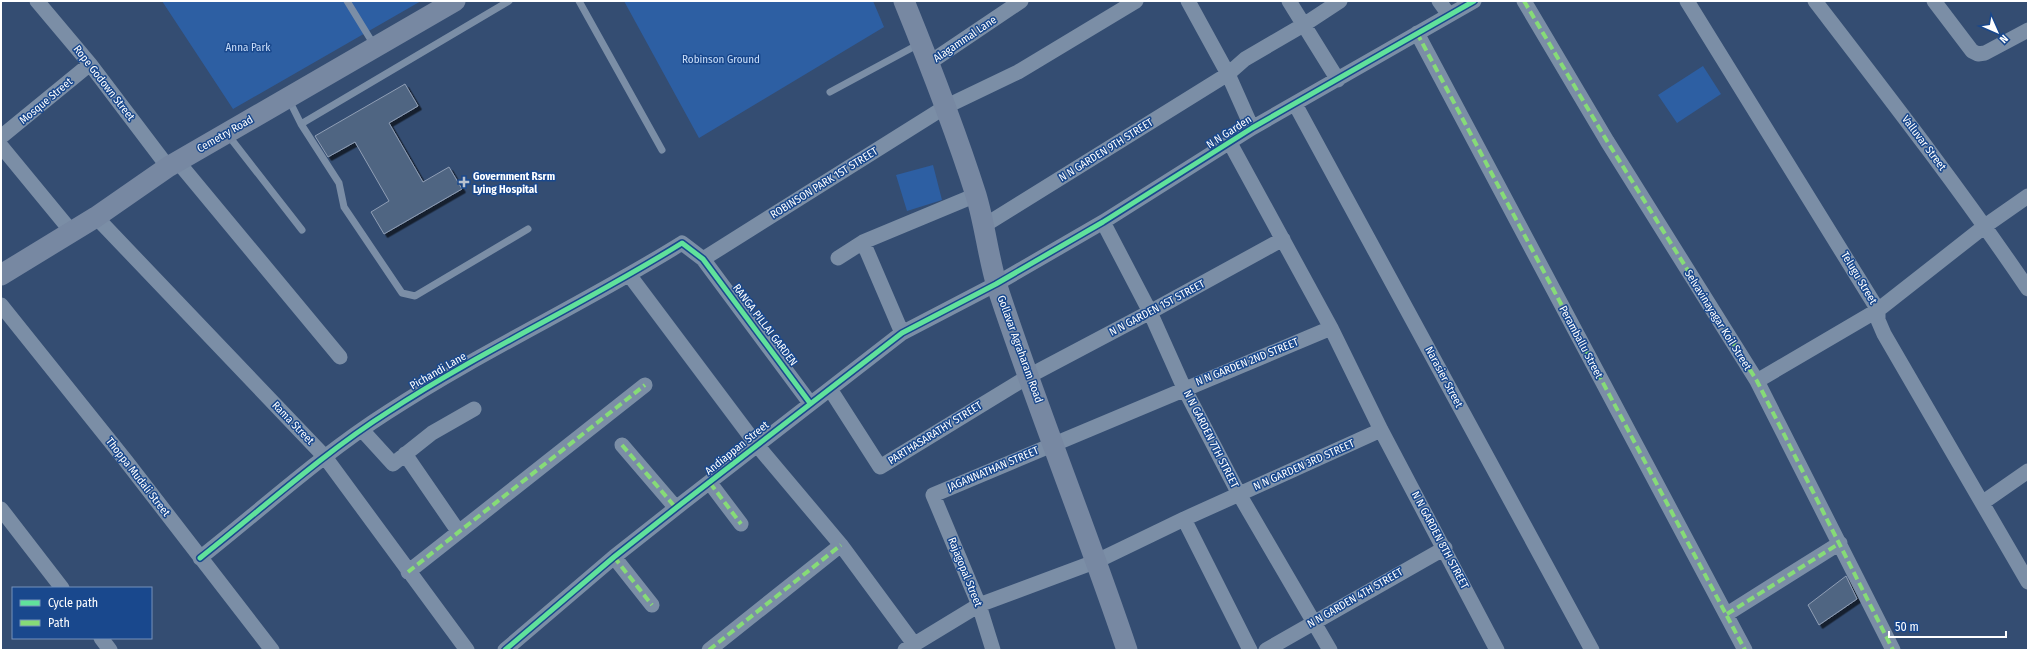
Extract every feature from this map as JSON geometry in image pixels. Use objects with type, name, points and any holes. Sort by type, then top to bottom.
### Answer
[{"type":"street","name":"Rope Godown Street","points":[[37,1],[173,165],[340,357]]},
{"type":"street","name":"Cemetry Road","points":[[1,275],[96,217],[173,165],[454,1]]},
{"type":"street","name":"Gollavar Agraharam Road","points":[[904,1],[929,63],[976,195],[985,225],[996,284],[1097,561],[1127,650]]},
{"type":"street","name":"Alagammal Lane","points":[[929,63],[1021,1]]},
{"type":"street","name":"ROBINSON PARK 1ST STREET","points":[[703,259],[945,107],[1018,72],[1136,1]]},
{"type":"street","points":[[1188,1],[1228,74],[1252,128]]},
{"type":"street","points":[[1289,1],[1338,80]]},
{"type":"street","name":"N N GARDEN 9TH STREET","points":[[985,225],[1228,74],[1256,52],[1340,1]]},
{"type":"street","points":[[1439,1],[1449,15]]},
{"type":"street","name":"N N Garden","points":[[996,284],[1103,222],[1252,128],[1474,1]]},
{"type":"street","name":"Selvavinayagar Koil Street","points":[[1524,1],[1607,141],[1757,382],[1893,650]]},
{"type":"street","name":"Telugu Street","points":[[1687,1],[1878,310],[1878,320],[1884,334],[2028,582]]},
{"type":"street","name":"Valluvar Street","points":[[1815,1],[1985,226],[2028,289]]},
{"type":"street","points":[[1934,1],[1972,51],[1978,54],[1985,53],[2028,30]]},
{"type":"street","name":"Peramballu Street","points":[[1417,33],[1745,650]]},
{"type":"street","name":"Mosque Street","points":[[1,138],[90,64]]},
{"type":"street","name":"Narasier Street","points":[[1295,104],[1592,650]]},
{"type":"street","name":"N N GARDEN 8TH STREET","points":[[1230,143],[1331,328],[1381,430],[1445,548],[1497,650]]},
{"type":"street","points":[[1,146],[71,231]]},
{"type":"street","points":[[838,258],[863,242],[976,195]]},
{"type":"street","points":[[1757,382],[1878,310],[1985,226],[2028,196]]},
{"type":"street","name":"Rama Street","points":[[96,217],[326,457],[408,572],[467,650]]},
{"type":"street","name":"N N GARDEN 7TH STREET","points":[[1103,222],[1150,312],[1184,388],[1239,494],[1330,650]]},
{"type":"street","name":"N N GARDEN 1ST STREET","points":[[1029,376],[1283,239]]},
{"type":"street","points":[[863,242],[902,333]]},
{"type":"street","name":"Pichandi Lane","points":[[200,558],[362,430],[440,380],[630,276],[682,243],[703,259]]},
{"type":"street","name":"RANGA PILLAI GARDEN","points":[[703,259],[810,403]]},
{"type":"street","points":[[630,276],[756,444],[841,545],[910,647]]},
{"type":"street","name":"Andiappan Street","points":[[505,650],[614,557],[710,483],[756,444],[902,333],[996,284]]},
{"type":"street","name":"Thoppa Mudali Street","points":[[1,305],[126,461],[272,650]]},
{"type":"street","name":"N N GARDEN 2ND STREET","points":[[1053,443],[1331,328]]},
{"type":"street","name":"PARTHASARATHY STREET","points":[[830,389],[880,468],[1029,376]]},
{"type":"street","points":[[408,572],[458,531],[645,385]]},
{"type":"street","points":[[362,430],[393,464],[432,433],[474,409]]},
{"type":"street","name":"N N GARDEN 3RD STREET","points":[[910,647],[979,605],[1097,561],[1184,519],[1381,430]]},
{"type":"street","name":"JAGANNATHAN STREET","points":[[933,495],[1053,443]]},
{"type":"street","points":[[622,445],[676,508]]},
{"type":"street","points":[[405,454],[458,531]]},
{"type":"street","points":[[1982,503],[2028,471]]},
{"type":"street","points":[[710,483],[741,524]]},
{"type":"street","name":"Rajagopal Street","points":[[933,495],[979,605],[993,650]]},
{"type":"street","points":[[1,509],[61,587]]},
{"type":"street","points":[[1184,519],[1250,650]]},
{"type":"street","points":[[1727,614],[1840,543]]},
{"type":"street","points":[[709,650],[841,545]]},
{"type":"street","name":"N N GARDEN 4TH STREET","points":[[1266,650],[1314,621],[1445,548]]},
{"type":"street","points":[[614,557],[652,605]]},
{"type":"street","points":[[102,639],[110,650]]},
{"type":"lane","points":[[348,1],[375,47]]},
{"type":"lane","points":[[301,124],[509,1]]},
{"type":"lane","points":[[579,1],[662,150]]},
{"type":"lane","points":[[830,92],[920,43]]},
{"type":"lane","points":[[288,98],[301,124],[339,183],[344,207],[402,293],[415,296],[528,229]]},
{"type":"lane","points":[[227,134],[302,230]]},
{"type":"green space","name":"Anna Park","points":[[162,1],[421,1],[233,109]]},
{"type":"green space","name":"Robinson Ground","points":[[624,1],[873,1],[884,27],[699,138]]},
{"type":"green space","points":[[1703,66],[1721,94],[1677,123],[1658,95]]},
{"type":"green space","points":[[933,165],[942,200],[907,211],[896,175]]},
{"type":"building","points":[[405,84],[418,106],[389,123],[423,182],[449,167],[462,189],[384,234],[371,212],[389,201],[355,142],[328,157],[315,136]]},
{"type":"building","points":[[1846,576],[1857,599],[1819,625],[1808,605]]},
{"type":"marked path","points":[[1524,1],[1607,141],[1757,381],[1893,650]]},
{"type":"marked path","points":[[1417,33],[1745,650]]},
{"type":"marked path","points":[[408,572],[645,385]]},
{"type":"marked path","points":[[622,445],[676,508]]},
{"type":"marked path","points":[[710,483],[741,524]]},
{"type":"marked path","points":[[1727,614],[1840,543]]},
{"type":"marked path","points":[[709,650],[841,545]]},
{"type":"marked path","points":[[614,557],[652,605]]},
{"type":"cycle path","points":[[505,650],[614,557],[902,333],[996,284],[1103,222],[1252,128],[1474,1]]},
{"type":"cycle path","points":[[200,558],[316,464],[388,412],[424,389],[497,347],[609,286],[682,243],[703,259],[810,403]]},
{"type":"place","name":"Government Rsrm Lying Hospital","points":[[464,182]]}]
